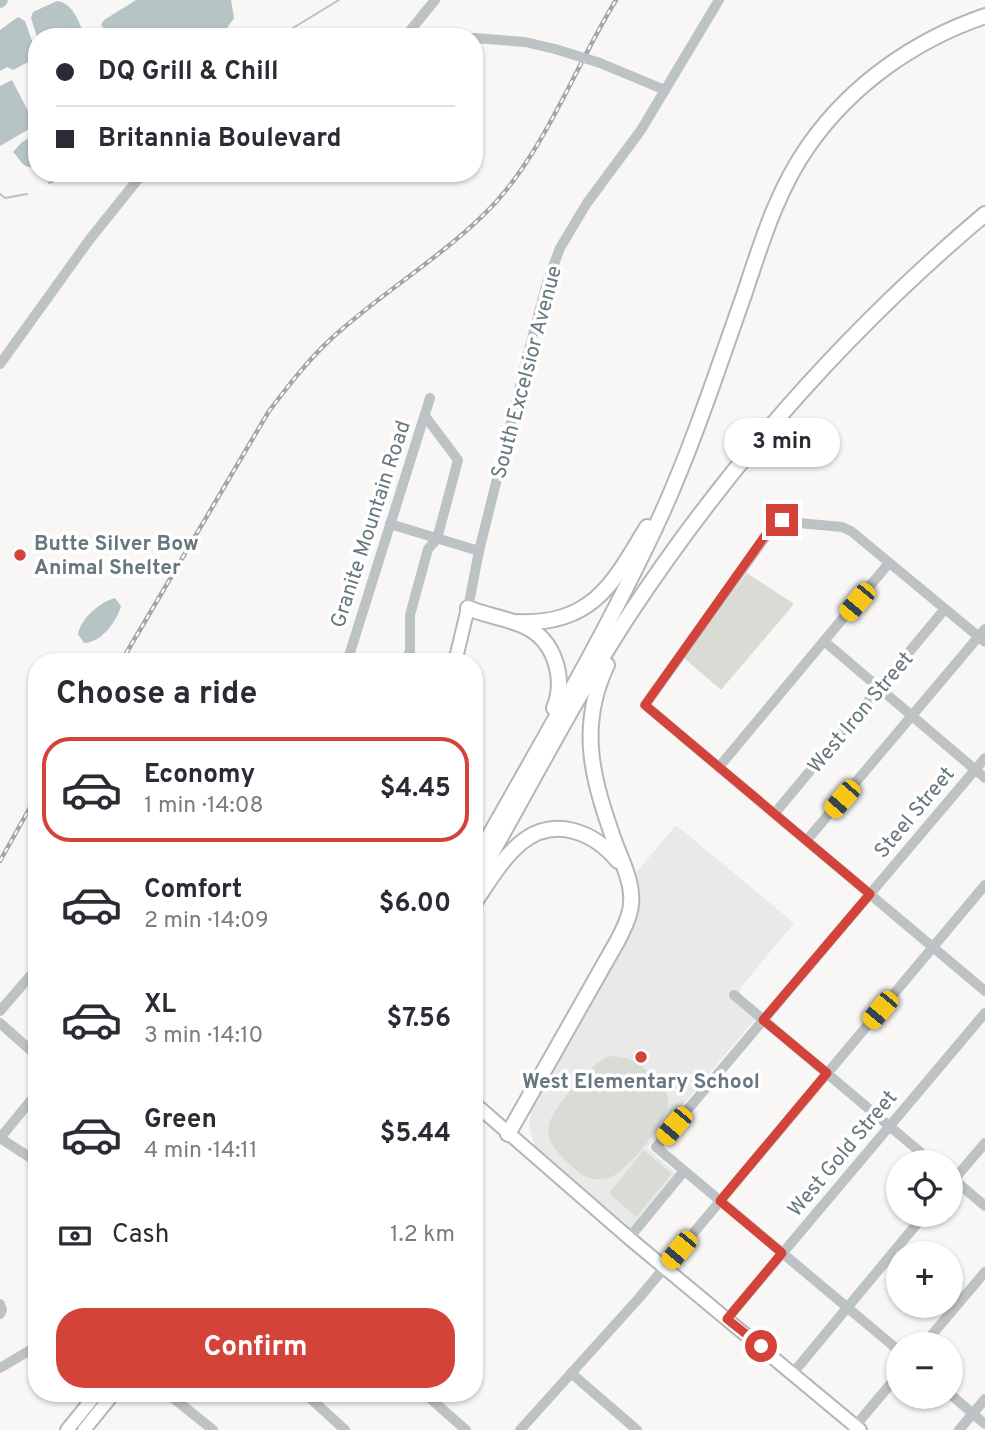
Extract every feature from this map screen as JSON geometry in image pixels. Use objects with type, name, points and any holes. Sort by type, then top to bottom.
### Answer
[{"type":"highway","points":[[483,847],[641,559],[701,418],[768,225],[779,198],[808,146],[842,105],[892,62],[931,39],[985,16]]},
{"type":"highway","points":[[483,868],[612,642],[720,486],[779,415],[838,351],[894,295],[985,214]]},
{"type":"highway","points":[[513,622],[531,623],[568,617],[598,599],[621,570],[680,472]]},
{"type":"highway","points":[[508,1134],[618,940],[629,915],[632,895],[594,777],[590,727],[603,674],[655,579]]},
{"type":"highway","points":[[468,608],[525,626],[542,640],[557,666],[560,684],[557,701],[508,803]]},
{"type":"highway","points":[[483,891],[512,851],[534,834],[548,830],[566,829],[590,836],[610,851],[624,868]]},
{"type":"main road","name":"South Excelsior Avenue","points":[[457,653],[468,608]]},
{"type":"main road","points":[[483,1111],[856,1429]]},
{"type":"main road","points":[[67,1430],[92,1402]]},
{"type":"main road","points":[[84,1430],[95,1402]]},
{"type":"street","points":[[412,28],[435,0]]},
{"type":"street","name":"South Excelsior Avenue","points":[[468,608],[479,551],[546,286],[560,248],[587,203],[641,130],[719,0]]},
{"type":"street","points":[[483,39],[525,42],[555,49],[600,63],[665,90]]},
{"type":"street","points":[[0,364],[98,228],[136,182]]},
{"type":"street","name":"Granite Mountain Road","points":[[350,653],[430,398]]},
{"type":"street","points":[[409,653],[410,615],[428,549],[437,539],[458,460],[425,416]]},
{"type":"street","points":[[807,840],[983,636],[944,610],[847,529],[778,521],[645,705],[985,991]]},
{"type":"street","points":[[390,524],[479,551]]},
{"type":"street","points":[[719,767],[890,563]]},
{"type":"street","name":"West Iron Street","points":[[775,813],[944,610]]},
{"type":"street","points":[[824,641],[985,778]]},
{"type":"street","name":"Steel Street","points":[[684,1171],[656,1147],[985,758]]},
{"type":"street","points":[[520,1430],[665,1267],[985,885]]},
{"type":"street","points":[[0,1011],[28,978]]},
{"type":"street","points":[[734,995],[917,1150]]},
{"type":"street","name":"West Gold Street","points":[[727,1319],[985,1013]]},
{"type":"street","points":[[0,1023],[28,1048]]},
{"type":"street","points":[[28,1104],[0,1138],[28,1156]]},
{"type":"street","points":[[963,1167],[985,1143]]},
{"type":"street","points":[[629,1238],[684,1171],[886,1340]]},
{"type":"street","points":[[963,1189],[985,1206]]},
{"type":"street","points":[[793,1373],[914,1227]]},
{"type":"street","points":[[934,1332],[985,1272]]},
{"type":"street","points":[[0,1304],[0,1314]]},
{"type":"street","points":[[0,1368],[28,1352]]},
{"type":"street","points":[[571,1373],[636,1430]]},
{"type":"street","points":[[856,1429],[886,1391]]},
{"type":"street","points":[[959,1430],[985,1399]]},
{"type":"street","points":[[178,1402],[213,1430]]},
{"type":"street","points":[[314,1402],[345,1430]]},
{"type":"street","points":[[434,1402],[466,1430]]},
{"type":"street","points":[[963,1405],[985,1423]]},
{"type":"shaded area","points":[[136,0],[231,0],[234,18],[227,28],[104,28],[101,25],[104,20]]},
{"type":"shaded area","points":[[57,1],[62,2],[74,12],[81,28],[34,28],[31,18],[33,12]]},
{"type":"shaded area","points":[[18,17],[25,21],[28,30],[28,62],[13,70],[7,67],[0,71],[0,30]]},
{"type":"shaded area","points":[[12,80],[28,111],[28,130],[0,146],[0,86]]},
{"type":"shaded area","points":[[28,139],[28,167],[13,152]]},
{"type":"shaded area","points":[[747,573],[794,604],[721,690],[684,658]]},
{"type":"shaded area","points":[[115,598],[121,606],[112,624],[102,635],[84,643],[78,634],[83,622],[97,607]]},
{"type":"shaded area","name":"West Elementary School","points":[[676,825],[794,923],[741,987],[742,996],[761,1012],[647,1148],[676,1173],[629,1230],[541,1158],[529,1124],[533,1103],[632,931],[637,905],[636,873]]},
{"type":"shaded area","points":[[610,1056],[629,1059],[641,1066],[663,1087],[668,1102],[662,1120],[637,1155],[611,1177],[597,1179],[580,1173],[564,1159],[550,1141],[548,1132],[553,1114],[570,1091],[593,1067]]},
{"type":"shaded area","points":[[644,1150],[672,1174],[636,1217],[609,1193]]},
{"type":"waterway","points":[[293,28],[339,0]]},
{"type":"waterway","points":[[0,194],[5,198],[27,194]]},
{"type":"railway","points":[[126,653],[269,411],[332,338],[437,255],[496,202],[531,156],[616,0]]},
{"type":"railway","points":[[0,861],[28,811]]},
{"type":"place","name":"Butte Silver Bow Animal Shelter","points":[[20,555]]},
{"type":"place","name":"West Elementary School","points":[[641,1057]]},
{"type":"route","points":[[761,1346],[727,1319],[782,1253],[720,1201],[827,1073],[763,1020],[870,894],[645,705],[774,523],[782,520]]}]
